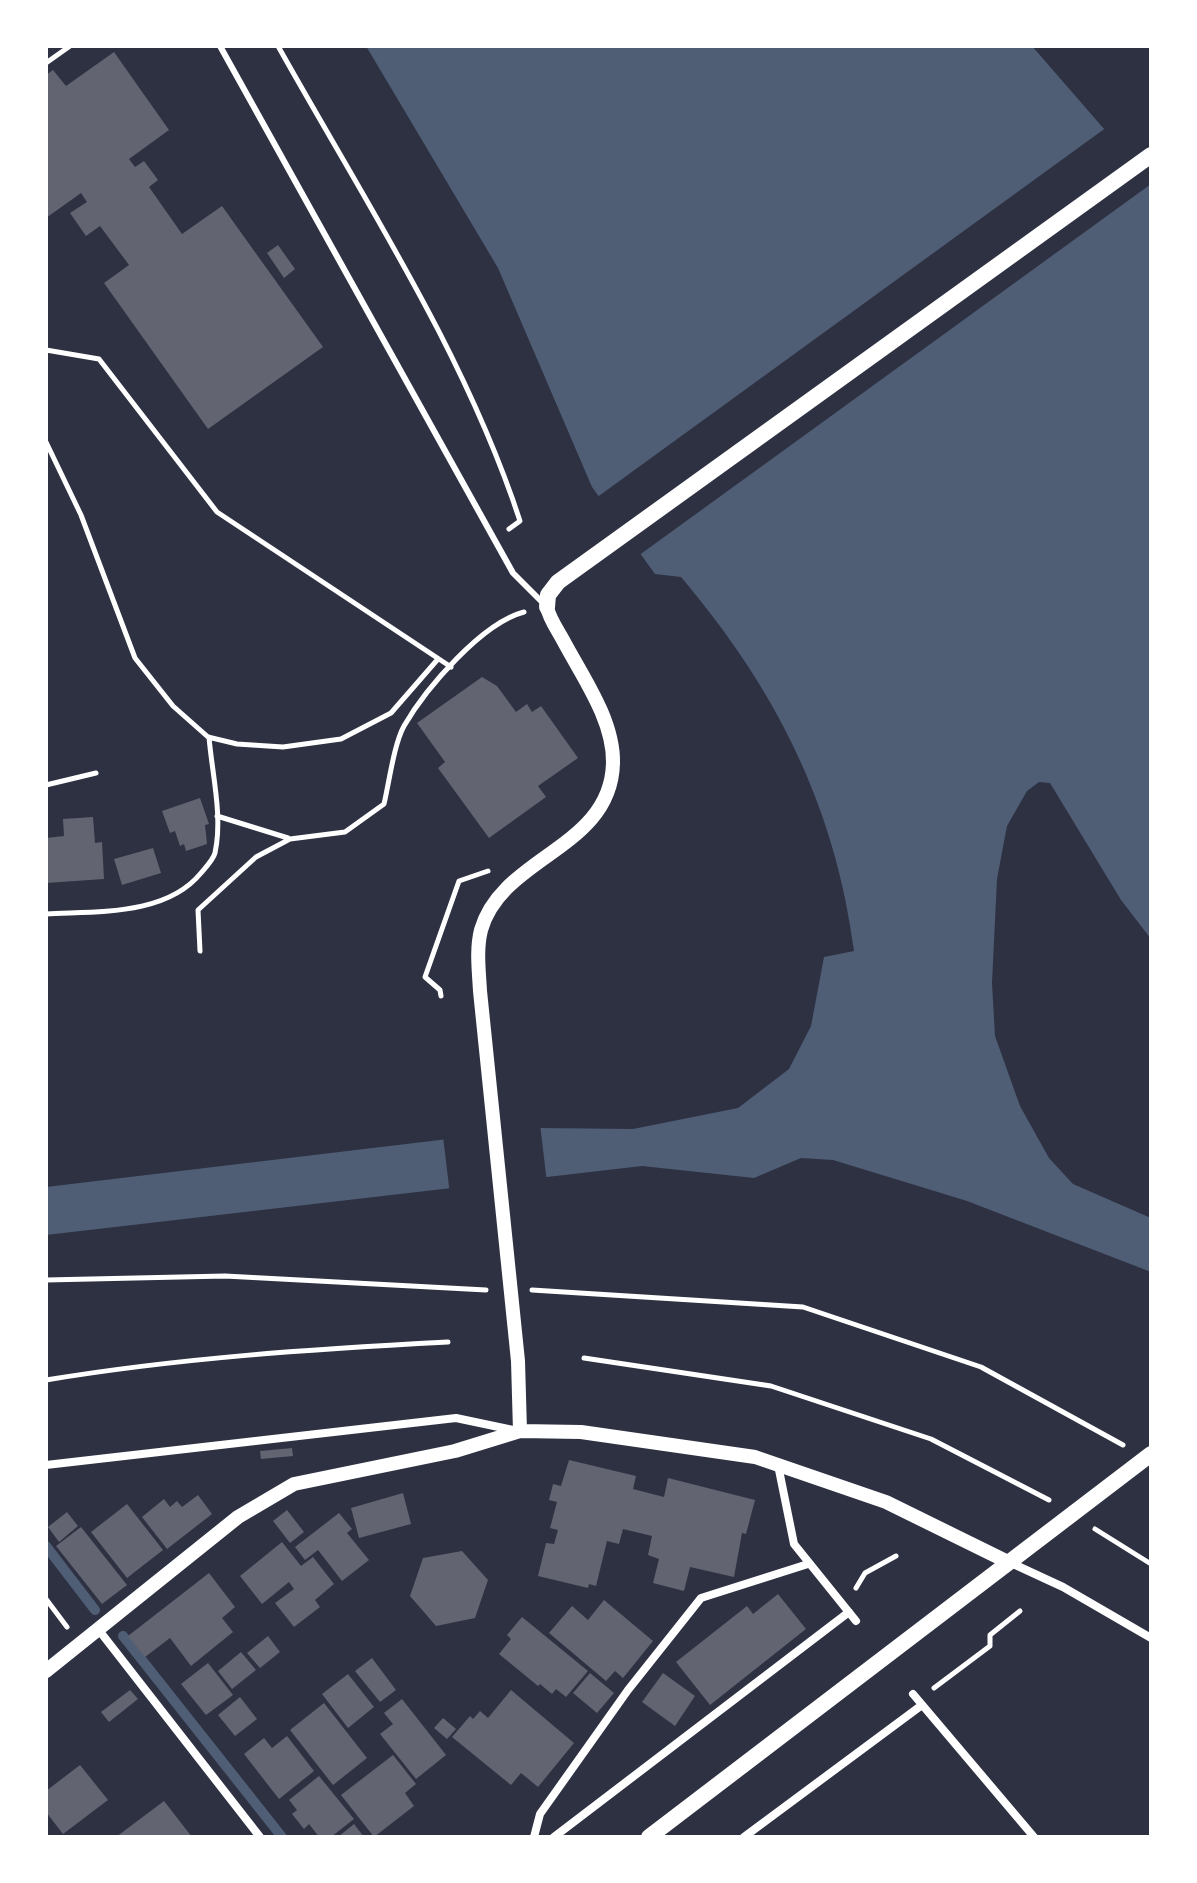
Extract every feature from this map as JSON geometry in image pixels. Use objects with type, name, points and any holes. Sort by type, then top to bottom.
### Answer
[{"type":"main road","points":[[547,607],[553,587],[568,574],[1151,155]]},
{"type":"main road","points":[[649,1837],[1151,1454]]},
{"type":"street","points":[[520,1431],[518,1361],[480,991],[479,941],[490,910],[506,890],[587,826],[604,802],[612,778],[612,746],[607,729],[547,607]]},
{"type":"street","points":[[46,1465],[456,1418],[520,1431],[581,1432],[778,1464],[886,1502],[1063,1587],[1151,1638]]},
{"type":"street","points":[[46,1671],[238,1517],[294,1484],[455,1451],[520,1431]]},
{"type":"street","points":[[778,1464],[780,1489],[794,1544],[856,1621]]},
{"type":"street","points":[[534,1837],[540,1814],[628,1690],[701,1598],[808,1564]]},
{"type":"street","points":[[554,1837],[849,1612]]},
{"type":"street","points":[[98,1629],[260,1837]]},
{"type":"street","points":[[744,1837],[918,1700],[1034,1837]]},
{"type":"lane","points":[[220,46],[513,573],[547,607]]},
{"type":"path","points":[[46,63],[70,46]]},
{"type":"path","points":[[278,46],[445,344],[503,471],[520,521],[495,541]]},
{"type":"path","points":[[46,350],[99,359],[217,512],[451,667]]},
{"type":"path","points":[[46,442],[81,515],[135,658],[173,706],[208,737],[237,744],[283,747],[341,739],[391,713],[438,659]]},
{"type":"path","points":[[200,951],[198,910],[256,857],[290,839],[345,832],[384,804],[403,728],[451,667],[474,642],[509,616],[547,607]]},
{"type":"path","points":[[46,914],[126,909],[175,897],[195,880],[214,856],[217,816],[208,737]]},
{"type":"path","points":[[46,785],[96,773]]},
{"type":"path","points":[[217,816],[290,839]]},
{"type":"path","points":[[441,996],[440,990],[425,977],[459,881],[490,871],[498,864]]},
{"type":"path","points":[[46,1280],[225,1276],[499,1290]]},
{"type":"path","points":[[528,1290],[803,1307],[981,1367],[1126,1446]]},
{"type":"path","points":[[46,1380],[137,1365],[235,1355],[448,1342]]},
{"type":"path","points":[[584,1358],[771,1386],[931,1439],[1028,1486],[1054,1503]]},
{"type":"path","points":[[1094,1528],[1151,1564]]},
{"type":"path","points":[[855,1590],[865,1573],[896,1556]]},
{"type":"path","points":[[46,1599],[80,1644]]},
{"type":"path","points":[[918,1700],[990,1646],[990,1635],[1020,1611]]},
{"type":"water","points":[[366,46],[1032,46],[1151,183],[1151,939],[1121,900],[1050,783],[1039,782],[1027,791],[1007,826],[997,879],[992,983],[995,1036],[1020,1106],[1049,1158],[1073,1184],[1151,1218],[1151,1272],[967,1201],[833,1160],[801,1158],[754,1178],[642,1166],[46,1235],[46,1187],[540,1128],[633,1129],[738,1108],[789,1069],[811,1026],[824,957],[854,951],[845,898],[816,798],[772,706],[715,619],[681,577],[655,574],[592,487],[498,268]]},
{"type":"pier","points":[[1107,127],[1151,176],[1151,184],[638,556],[596,498]]},
{"type":"pier","points":[[540,1124],[547,1183],[450,1195],[443,1136]]},
{"type":"building","points":[[114,52],[169,130],[129,159],[135,167],[144,161],[158,180],[149,187],[182,234],[222,206],[323,347],[208,429],[104,283],[129,265],[100,226],[86,236],[70,213],[87,202],[81,193],[46,218],[46,75],[53,70],[66,86]]},
{"type":"building","points":[[278,245],[295,269],[284,278],[267,253]]},
{"type":"building","points":[[482,677],[497,686],[516,712],[527,704],[532,712],[541,706],[578,758],[538,786],[546,797],[489,838],[438,768],[445,762],[417,723]]},
{"type":"building","points":[[200,798],[209,824],[205,825],[207,844],[186,851],[184,844],[180,846],[175,831],[170,833],[162,811]]},
{"type":"building","points":[[93,817],[95,843],[102,842],[104,879],[46,883],[46,838],[64,836],[63,819]]},
{"type":"building","points":[[153,848],[161,873],[122,885],[114,859]]},
{"type":"building","points":[[292,1448],[293,1456],[261,1459],[260,1451]]},
{"type":"building","points":[[569,1460],[636,1476],[633,1489],[664,1497],[668,1478],[755,1500],[746,1534],[742,1533],[734,1577],[690,1567],[684,1591],[653,1583],[659,1559],[648,1555],[652,1536],[623,1529],[619,1544],[607,1541],[596,1586],[589,1584],[588,1588],[538,1576],[546,1543],[554,1544],[558,1530],[550,1528],[557,1502],[549,1500],[553,1484],[561,1486]]},
{"type":"building","points":[[403,1493],[411,1524],[359,1538],[351,1508]]},
{"type":"building","points":[[198,1495],[212,1514],[167,1549],[142,1517],[164,1499],[170,1507],[177,1501],[182,1507]]},
{"type":"building","points":[[127,1504],[163,1550],[127,1578],[91,1532]]},
{"type":"building","points":[[287,1510],[304,1532],[290,1543],[273,1521]]},
{"type":"building","points":[[67,1512],[78,1526],[59,1542],[48,1527]]},
{"type":"building","points":[[339,1513],[352,1529],[347,1533],[369,1560],[342,1581],[318,1550],[305,1560],[295,1547]]},
{"type":"building","points":[[81,1527],[127,1585],[102,1604],[56,1546]]},
{"type":"building","points":[[282,1542],[301,1566],[313,1557],[334,1584],[315,1600],[320,1607],[294,1627],[275,1603],[294,1589],[289,1582],[262,1604],[240,1576]]},
{"type":"building","points":[[462,1551],[488,1580],[475,1618],[436,1626],[410,1596],[423,1558]]},
{"type":"building","points":[[209,1573],[235,1607],[222,1618],[233,1632],[191,1666],[170,1638],[145,1657],[128,1636]]},
{"type":"building","points":[[778,1594],[806,1629],[710,1705],[676,1662],[747,1606],[753,1614]]},
{"type":"building","points":[[604,1600],[653,1641],[623,1678],[615,1671],[606,1681],[549,1633],[572,1606],[588,1620]]},
{"type":"building","points":[[522,1617],[588,1671],[566,1697],[556,1689],[552,1694],[540,1684],[538,1686],[499,1654],[511,1639],[507,1635]]},
{"type":"building","points":[[268,1636],[280,1652],[260,1668],[247,1653]]},
{"type":"building","points":[[241,1652],[256,1670],[232,1689],[218,1671]]},
{"type":"building","points":[[372,1658],[396,1690],[380,1702],[355,1671]]},
{"type":"building","points":[[208,1663],[233,1695],[206,1715],[181,1684]]},
{"type":"building","points":[[590,1673],[614,1693],[597,1713],[573,1693]]},
{"type":"building","points":[[663,1673],[695,1696],[675,1726],[642,1702]]},
{"type":"building","points":[[348,1674],[374,1707],[348,1728],[322,1694]]},
{"type":"building","points":[[130,1690],[138,1699],[109,1722],[101,1712]]},
{"type":"building","points":[[511,1690],[574,1743],[538,1787],[521,1773],[511,1785],[452,1737],[470,1716],[473,1719],[480,1711],[488,1718]]},
{"type":"building","points":[[240,1697],[257,1719],[235,1736],[218,1715]]},
{"type":"building","points":[[402,1699],[446,1755],[416,1779],[380,1734],[393,1724],[384,1713]]},
{"type":"building","points":[[324,1703],[367,1758],[333,1785],[290,1730]]},
{"type":"building","points":[[443,1718],[456,1729],[447,1739],[434,1728]]},
{"type":"building","points":[[287,1736],[314,1771],[279,1799],[244,1754],[264,1738],[272,1748]]},
{"type":"building","points":[[393,1755],[416,1784],[405,1793],[414,1806],[374,1837],[341,1795]]},
{"type":"building","points":[[80,1765],[108,1800],[63,1834],[46,1812],[46,1791]]},
{"type":"building","points":[[319,1776],[354,1819],[331,1837],[319,1837],[309,1824],[304,1829],[292,1814],[297,1810],[289,1800]]},
{"type":"building","points":[[164,1801],[192,1837],[116,1837]]},
{"type":"building","points":[[354,1824],[364,1837],[338,1837]]},
{"type":"waterway","points":[[46,1546],[95,1610]]},
{"type":"waterway","points":[[123,1636],[282,1837]]}]
